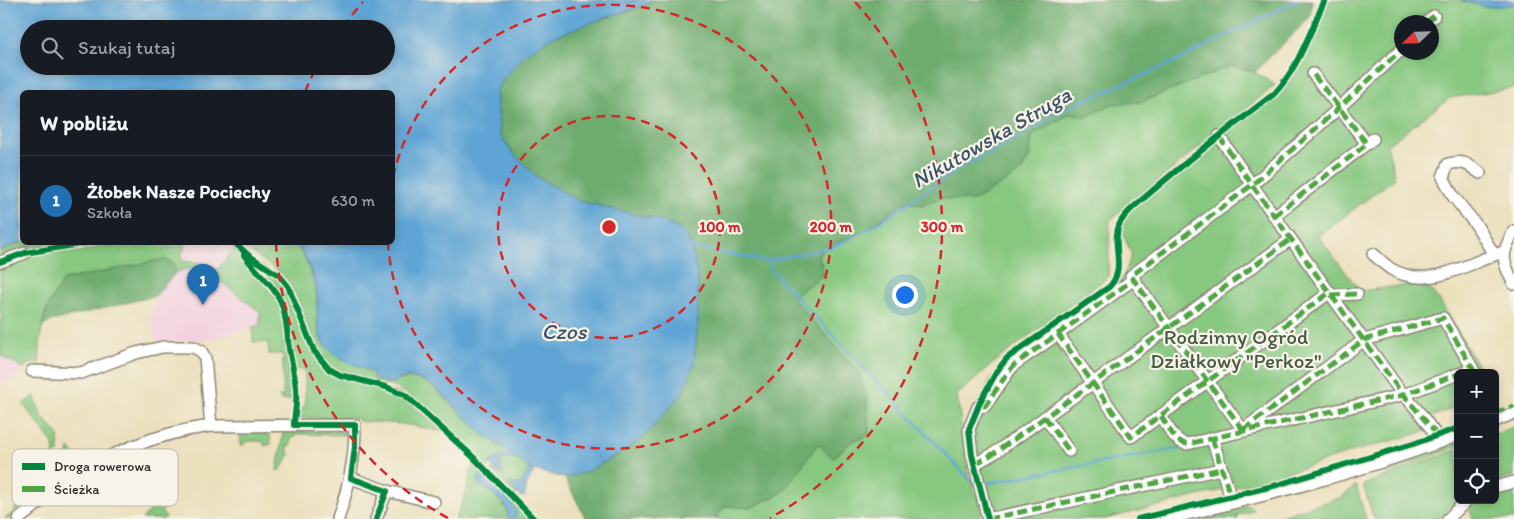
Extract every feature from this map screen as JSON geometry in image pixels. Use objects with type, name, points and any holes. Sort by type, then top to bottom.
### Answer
[{"type":"street","points":[[1243,430],[1131,276],[1252,185],[1394,56]]},
{"type":"street","points":[[1274,216],[1370,142],[1339,108],[1313,74]]},
{"type":"street","points":[[1219,136],[1403,395],[1419,412],[1441,442]]},
{"type":"street","points":[[1480,173],[1460,161],[1448,164],[1443,177],[1453,196],[1503,257],[1514,284]]},
{"type":"street","points":[[1373,254],[1392,269],[1417,278],[1440,277],[1499,253],[1514,231]]},
{"type":"street","points":[[975,464],[996,452],[1046,417],[1291,239]]},
{"type":"street","points":[[0,262],[26,253]]},
{"type":"street","points":[[1134,279],[1015,364],[986,406],[978,407],[968,429],[988,519],[1222,469]]},
{"type":"street","points":[[1058,334],[1131,437],[1330,294],[1357,294]]},
{"type":"street","points":[[1243,430],[1364,340],[1443,318],[1473,368],[1471,369]]},
{"type":"street","points":[[32,371],[81,373],[136,352],[156,348],[193,347],[201,351],[205,358],[211,426]]},
{"type":"street","points":[[1161,416],[1183,444],[1403,395],[1454,376]]},
{"type":"street","points":[[1499,419],[1514,413]]},
{"type":"street","points":[[1046,417],[1069,450]]},
{"type":"street","points":[[125,449],[135,444],[191,428],[211,426],[355,425],[355,447],[351,478],[338,519]]},
{"type":"street","points":[[1166,519],[1291,488],[1378,463],[1454,437]]},
{"type":"street","points":[[1212,438],[1229,492]]},
{"type":"street","points":[[351,478],[387,491],[434,502]]},
{"type":"street","points":[[1499,486],[1514,482]]},
{"type":"street","points":[[376,519],[387,491]]},
{"type":"street","points":[[1448,519],[1463,504]]},
{"type":"street","points":[[19,519],[36,506]]},
{"type":"shaded area","points":[[185,245],[232,245],[235,248],[217,270],[205,263],[182,261],[181,256]]},
{"type":"shaded area","points":[[189,268],[210,273],[261,312],[260,326],[207,340],[156,341],[152,320],[154,299],[176,272]]},
{"type":"shaded area","points":[[0,355],[19,364],[19,374],[0,387]]},
{"type":"green space","points":[[653,0],[1312,0],[1310,17],[1255,72],[1231,66],[1141,102],[1112,104],[1086,117],[1071,113],[1032,136],[1029,158],[1020,173],[973,201],[941,198],[922,205],[904,202],[868,229],[831,245],[818,254],[824,274],[792,297],[859,373],[867,397],[869,435],[851,442],[833,458],[818,444],[783,492],[751,508],[725,506],[715,519],[586,519],[565,478],[586,472],[642,439],[698,281],[692,247],[685,232],[663,221],[579,201],[536,176],[513,153],[500,134],[496,91],[505,76],[526,54],[552,37],[604,18],[645,6]]},
{"type":"green space","name":"Rodzinny Ogród Działkowy \"Perkoz\"","points":[[1331,0],[1459,0],[1486,7],[1514,5],[1514,88],[1450,98],[1387,145],[1395,178],[1318,236],[1360,291],[1408,285],[1428,287],[1440,301],[1480,369],[1454,369],[1454,408],[1431,417],[1438,428],[1358,450],[1271,478],[1105,519],[990,519],[972,416],[989,382],[1007,359],[1124,276],[1132,254],[1121,231],[1129,211],[1286,85],[1298,66],[1305,46]]},
{"type":"green space","points":[[1231,66],[1255,72],[1275,85],[1110,220],[1108,277],[998,359],[957,395],[968,473],[980,505],[982,519],[715,519],[725,506],[751,508],[818,443],[833,458],[851,442],[859,373],[792,297],[824,274],[818,254],[831,245],[871,227],[904,202],[922,205],[941,198],[973,201],[1020,173],[1029,158],[1032,136],[1071,113],[1086,117],[1112,104],[1141,102]]},
{"type":"green space","points":[[20,242],[20,245],[60,245],[31,250],[0,259],[0,251]]},
{"type":"green space","points":[[88,245],[185,245],[181,256],[182,261],[205,263],[217,270],[235,248],[247,265],[278,300],[281,308],[289,369],[289,397],[293,399],[281,400],[279,397],[283,397],[283,354],[269,354],[268,342],[253,342],[253,327],[260,325],[260,312],[210,273],[190,268],[176,272],[172,262],[55,294],[46,310],[44,318],[39,363],[26,364],[26,368],[19,367],[18,364],[0,355],[0,321],[2,318],[0,307],[0,264],[37,254]]},
{"type":"green space","points":[[241,245],[297,245],[307,263],[316,289],[319,329],[334,353],[373,373],[374,379],[397,381],[408,378],[429,383],[481,432],[510,453],[494,459],[488,468],[406,393],[388,385],[347,376],[331,367],[316,349],[295,293],[284,277],[272,266]]},
{"type":"green space","points":[[164,259],[172,262],[176,272],[155,296],[51,321],[42,327],[47,308],[63,280]]},
{"type":"green space","points":[[261,265],[284,284],[297,309],[317,360],[327,370],[339,378],[401,394],[442,431],[403,424],[359,421],[358,418],[298,418],[298,409],[305,407],[305,370],[294,369],[287,312],[281,298]]},
{"type":"green space","points":[[34,396],[41,415],[60,437],[58,440],[59,449],[54,449],[52,442],[23,404]]},
{"type":"green space","points":[[1514,427],[1514,476],[1499,481],[1499,459],[1499,433]]},
{"type":"green space","points":[[240,431],[267,432],[270,436],[271,444],[265,446],[262,441],[248,441],[241,446]]},
{"type":"green space","points":[[289,431],[338,431],[349,433],[349,435],[295,434],[295,437],[291,438],[290,446],[287,446],[290,454],[281,469],[277,471],[283,434]]},
{"type":"green space","points":[[1454,441],[1454,448],[1393,471],[1380,471],[1379,469]]},
{"type":"green space","points":[[1454,451],[1454,504],[1439,519],[1374,519],[1363,485]]},
{"type":"green space","points":[[513,456],[529,468],[521,484],[511,483],[511,486],[518,494],[516,496],[491,471],[493,469],[499,474],[503,474],[500,462]]},
{"type":"green space","points":[[473,459],[531,519],[455,519],[469,482]],"holes":[[[485,475],[516,509],[508,511],[494,494],[481,486]]]},
{"type":"green space","points":[[1356,485],[1366,519],[1271,519],[1342,497]]},
{"type":"green space","points":[[1514,487],[1514,519],[1473,519],[1468,505],[1499,504],[1499,491]]},
{"type":"green space","points":[[1248,505],[1254,509],[1237,515],[1238,519],[1188,519]]},
{"type":"green space","points":[[18,506],[26,506],[9,519],[5,519],[15,511]]},
{"type":"green space","points":[[155,506],[167,506],[161,512],[166,517],[164,519],[142,519]]},
{"type":"water","name":"Czos","points":[[0,0],[653,0],[645,5],[552,37],[526,54],[505,76],[496,91],[500,135],[513,153],[536,176],[579,201],[663,221],[685,232],[692,247],[698,281],[698,321],[694,365],[682,394],[642,439],[586,472],[565,478],[534,470],[524,497],[520,496],[510,484],[521,484],[529,468],[513,456],[500,462],[503,471],[502,475],[489,464],[509,453],[478,430],[436,389],[416,378],[401,379],[394,384],[374,379],[373,373],[341,359],[331,351],[319,334],[316,289],[313,277],[297,245],[395,245],[395,90],[20,90],[20,242],[0,251]]},
{"type":"water","points":[[1459,0],[1514,0],[1514,5],[1486,7]]},
{"type":"water","points":[[481,474],[485,475],[516,509],[517,515],[512,519],[508,517],[502,502],[479,484],[478,479]]},
{"type":"waterway","name":"Nikutowska Struga","points":[[692,247],[767,261],[833,247],[874,226],[964,165],[994,152],[1065,109],[1176,61],[1298,0]]},
{"type":"waterway","points":[[767,261],[772,271],[975,485]]},
{"type":"waterway","points":[[983,484],[1181,448]]},
{"type":"marked path","points":[[1243,430],[1131,276],[1252,185],[1394,56]]},
{"type":"marked path","points":[[1274,216],[1367,144],[1313,74]]},
{"type":"marked path","points":[[1219,136],[1398,388],[1439,437]]},
{"type":"marked path","points":[[975,464],[996,452],[1093,383],[1291,239]]},
{"type":"marked path","points":[[1058,334],[1134,279]]},
{"type":"marked path","points":[[983,406],[985,406],[1015,364],[1058,334],[1131,437],[1329,293]]},
{"type":"marked path","points":[[1331,295],[1357,294]]},
{"type":"marked path","points":[[1243,430],[1364,340],[1443,318],[1473,369]]},
{"type":"marked path","points":[[1161,416],[1175,437],[1187,444],[1403,395],[1454,376]]},
{"type":"marked path","points":[[1499,412],[1514,406]]},
{"type":"marked path","points":[[1045,417],[1069,451]]},
{"type":"marked path","points":[[1212,438],[1229,492]]},
{"type":"marked path","points":[[988,519],[1221,469]]},
{"type":"cycle path","points":[[988,519],[972,455],[969,429],[981,400],[997,371],[1007,358],[1109,287],[1117,273],[1117,233],[1119,225],[1125,216],[1181,167],[1274,94],[1297,61],[1325,0]]},
{"type":"cycle path","points":[[0,262],[25,253],[74,245]]},
{"type":"cycle path","points":[[237,245],[248,255],[280,276],[288,286],[314,351],[329,369],[340,375],[386,387],[405,395],[471,455],[534,519]]},
{"type":"cycle path","points":[[244,255],[273,288],[284,312],[296,389],[294,425],[355,425],[355,447],[351,478],[387,491],[376,519]]},
{"type":"cycle path","points":[[1138,519],[1277,485],[1413,444],[1454,429]]},
{"type":"place","name":"Żłobek Nasze Pociechy","points":[[203,305]]}]
